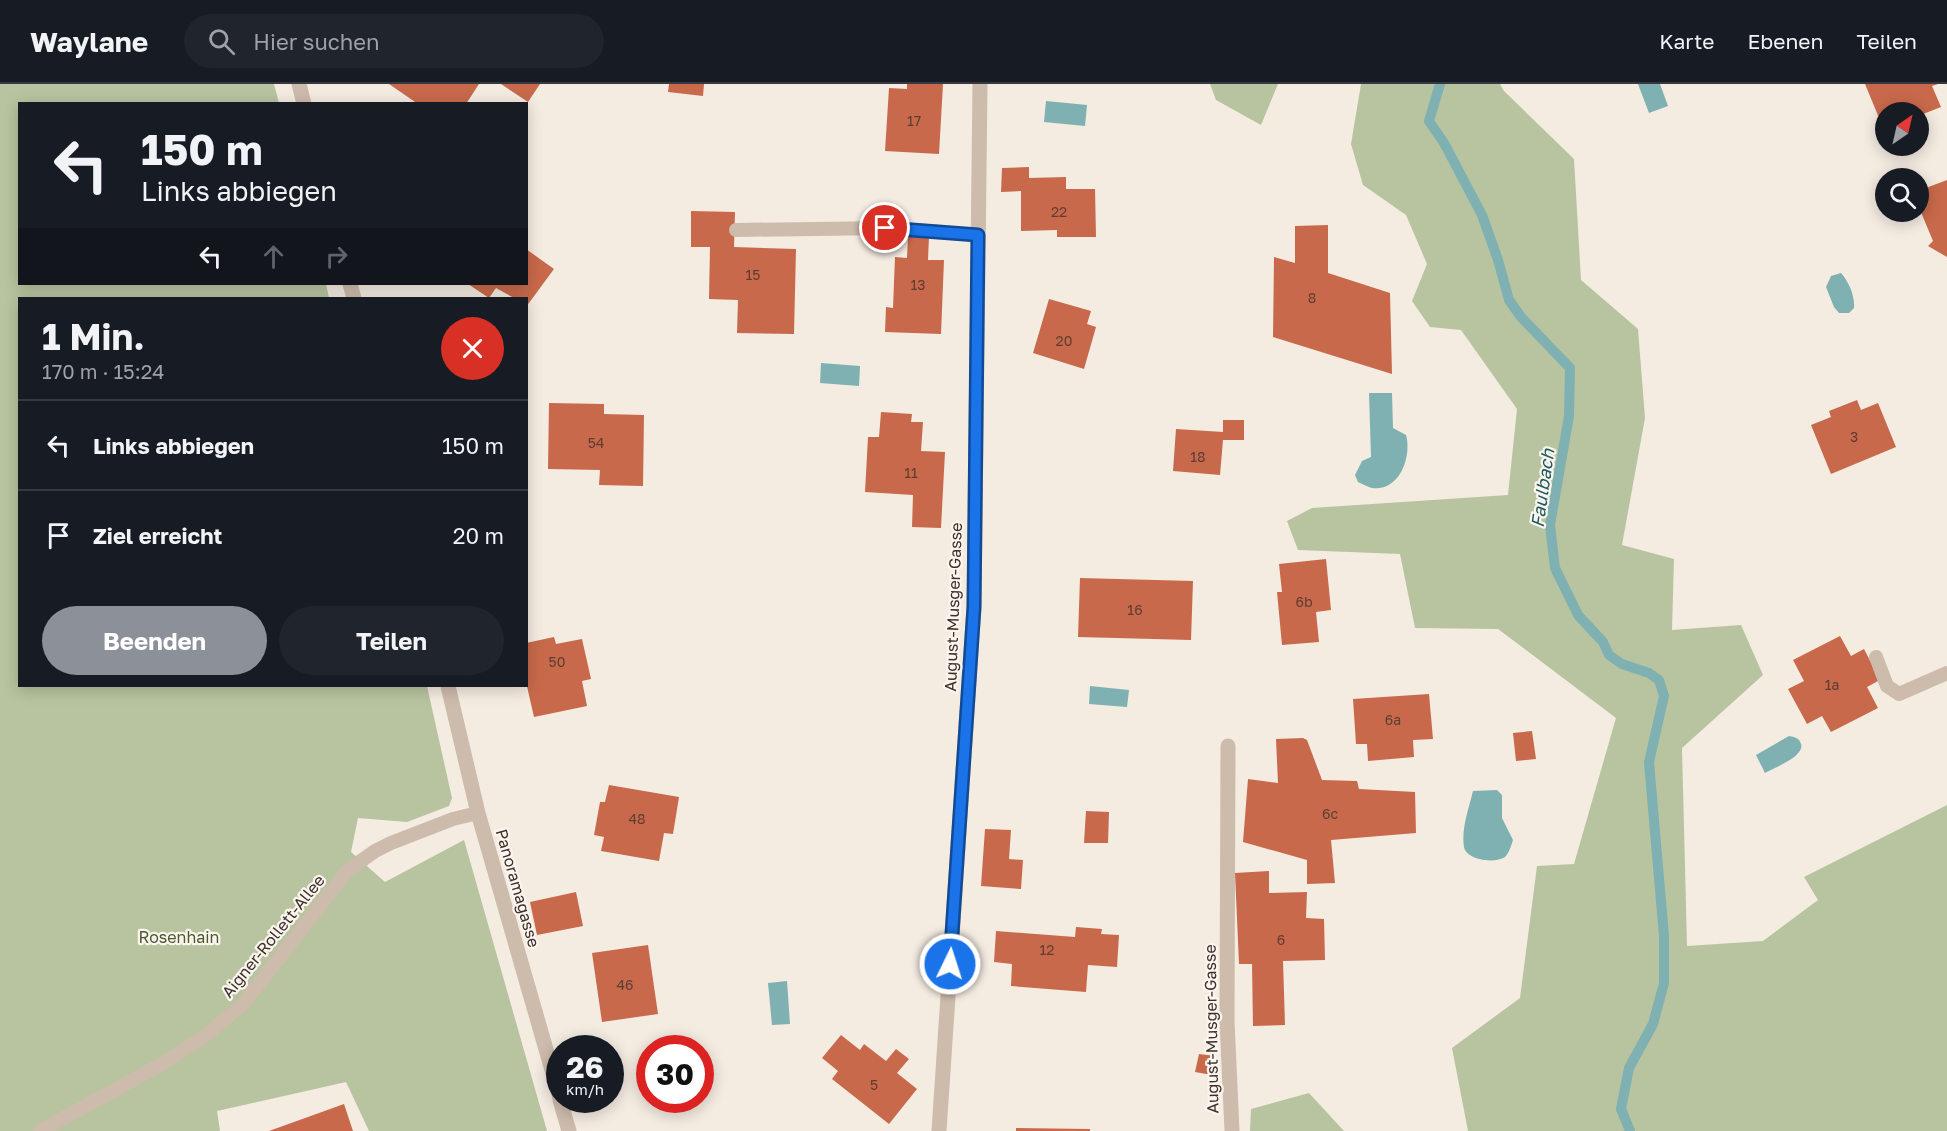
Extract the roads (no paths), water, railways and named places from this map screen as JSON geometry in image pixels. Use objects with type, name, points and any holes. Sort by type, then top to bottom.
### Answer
[{"type":"street","points":[[299,84],[304,102]]},
{"type":"street","name":"August-Musger-Gasse","points":[[939,1131],[974,607],[980,84]]},
{"type":"street","name":"Panoramagasse","points":[[448,687],[478,813],[546,1050]]},
{"type":"street","name":"August-Musger-Gasse","points":[[1228,746],[1227,1021],[1232,1131]]},
{"type":"street","name":"Panoramagasse","points":[[564,1113],[569,1131]]},
{"type":"lane","points":[[736,230],[885,228],[978,235]]},
{"type":"lane","points":[[1876,657],[1887,686],[1899,694],[1947,673]]},
{"type":"lane","name":"Aigner-Rollett-Allee","points":[[40,1131],[162,1065],[205,1036],[244,1003],[347,871],[375,851],[391,843],[453,819],[478,813]]},
{"type":"water","points":[[1638,84],[1660,84],[1668,106],[1649,113]]},
{"type":"water","points":[[1046,101],[1087,105],[1085,126],[1044,122]]},
{"type":"water","points":[[1841,273],[1854,299],[1854,308],[1849,313],[1839,313],[1826,287],[1831,276]]},
{"type":"water","points":[[821,363],[860,366],[859,386],[820,383]]},
{"type":"water","points":[[1369,393],[1392,393],[1393,428],[1406,435],[1407,453],[1402,471],[1397,479],[1382,488],[1372,488],[1358,482],[1355,475],[1362,461],[1371,457]]},
{"type":"water","points":[[1090,686],[1129,690],[1127,707],[1089,704]]},
{"type":"water","points":[[1789,736],[1800,742],[1801,748],[1798,753],[1765,773],[1756,755]]},
{"type":"water","points":[[1497,790],[1502,795],[1502,818],[1513,840],[1505,857],[1482,860],[1470,855],[1464,847],[1466,819],[1473,791]]},
{"type":"water","points":[[787,981],[790,1024],[772,1025],[768,983]]},
{"type":"waterway","name":"Faulbach","points":[[1440,84],[1429,121],[1444,143],[1482,215],[1509,300],[1521,317],[1570,368],[1569,416],[1550,525],[1555,568],[1578,615],[1603,642],[1609,655],[1622,664],[1649,673],[1659,680],[1664,696],[1649,762],[1664,936],[1664,983],[1653,1024],[1629,1068],[1621,1109],[1630,1131]]},
{"type":"park label","name":"Rosenhain","points":[[179,937]]}]
